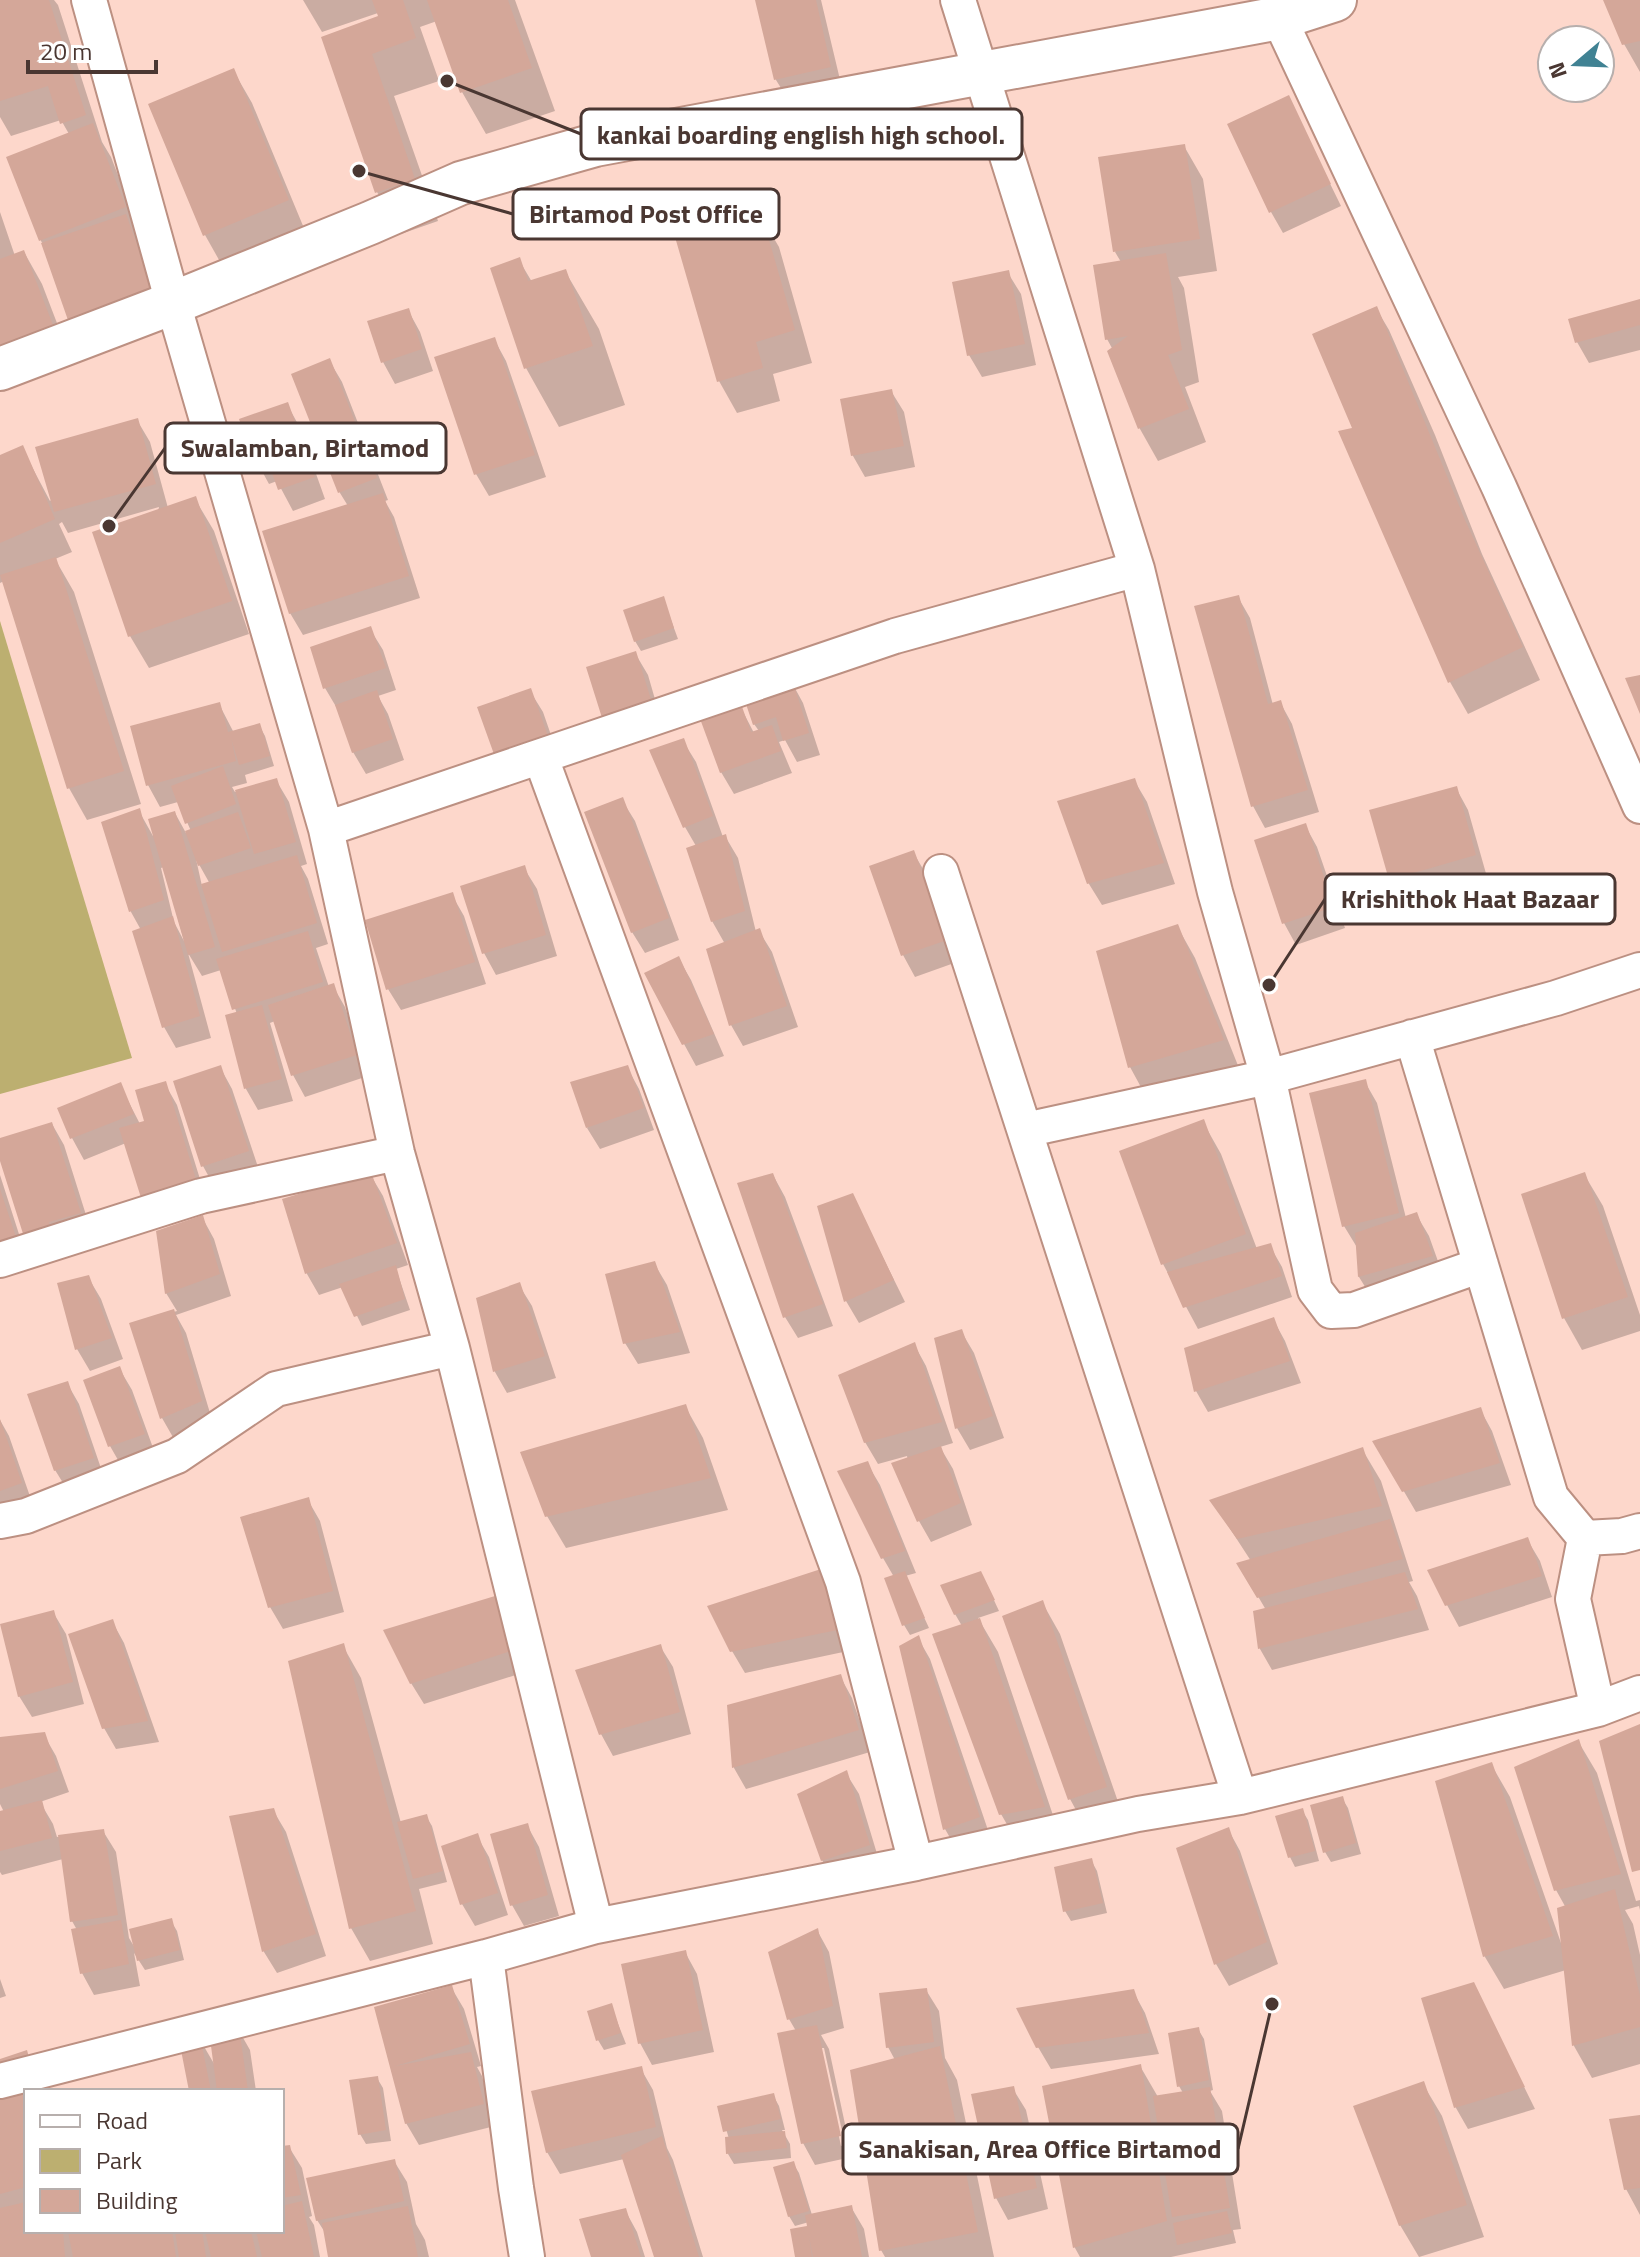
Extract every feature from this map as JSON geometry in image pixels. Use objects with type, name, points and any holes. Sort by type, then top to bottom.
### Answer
[{"type":"street","points":[[89,0],[173,303],[326,829],[397,1153],[452,1348],[596,1926]]},
{"type":"street","points":[[958,0],[1137,569],[1215,892],[1268,1077],[1315,1290],[1331,1311],[1354,1310],[1481,1265]]},
{"type":"street","points":[[0,369],[173,303],[461,183],[595,145],[1279,18],[1335,0]]},
{"type":"street","points":[[1279,18],[1499,487],[1640,806]]},
{"type":"street","points":[[326,829],[895,636],[1137,569]]},
{"type":"street","points":[[541,758],[843,1582],[916,1863]]},
{"type":"street","points":[[941,872],[1240,1797]]},
{"type":"street","points":[[1025,1130],[1268,1077],[1556,998],[1640,970]]},
{"type":"street","points":[[1412,1037],[1551,1497],[1585,1538]]},
{"type":"street","points":[[0,1260],[201,1196],[397,1153]]},
{"type":"street","points":[[0,1521],[26,1516],[177,1456],[276,1389],[452,1348]]},
{"type":"street","points":[[1585,1538],[1622,1536],[1640,1531]]},
{"type":"street","points":[[1585,1538],[1573,1599],[1598,1709]]},
{"type":"street","points":[[0,2081],[596,1926],[916,1863],[1138,1814],[1240,1797],[1598,1709],[1640,1693]]},
{"type":"street","points":[[486,1957],[527,2257]]},
{"type":"green space","points":[[0,621],[132,1058],[0,1094]]},
{"type":"building","points":[[0,0],[49,0],[86,115],[60,124],[48,86],[0,101]]},
{"type":"building","points":[[372,0],[403,0],[416,38],[372,54],[415,179],[375,193],[321,37],[378,16]]},
{"type":"building","points":[[427,0],[508,0],[532,68],[460,93]]},
{"type":"building","points":[[755,0],[816,0],[831,67],[774,80]]},
{"type":"building","points":[[1603,0],[1640,0],[1640,41],[1622,45],[1616,24],[1613,24]]},
{"type":"building","points":[[234,68],[289,200],[203,236],[148,104]]},
{"type":"building","points":[[1289,95],[1331,184],[1269,213],[1227,124]]},
{"type":"building","points":[[93,123],[126,207],[39,241],[6,157]]},
{"type":"building","points":[[1185,144],[1200,239],[1113,252],[1098,157]]},
{"type":"building","points":[[761,212],[795,330],[756,342],[763,368],[717,382],[675,237]]},
{"type":"building","points":[[126,214],[154,292],[69,323],[41,243]]},
{"type":"building","points":[[24,250],[53,325],[0,345],[0,259]]},
{"type":"building","points":[[1166,253],[1182,350],[1168,355],[1189,409],[1138,429],[1107,351],[1128,336],[1105,340],[1093,265]]},
{"type":"building","points":[[520,257],[528,281],[566,269],[593,346],[524,369],[490,268]]},
{"type":"building","points":[[1009,270],[1025,344],[967,356],[952,282]]},
{"type":"building","points":[[1640,299],[1640,325],[1575,343],[1568,319]]},
{"type":"building","points":[[1377,306],[1465,520],[1523,647],[1448,683],[1338,431],[1352,428],[1312,334]]},
{"type":"building","points":[[409,308],[422,349],[381,363],[367,321]]},
{"type":"building","points":[[495,337],[535,455],[474,475],[434,357]]},
{"type":"building","points":[[330,358],[377,478],[338,493],[291,374]]},
{"type":"building","points":[[892,389],[904,446],[851,456],[840,399]]},
{"type":"building","points":[[288,402],[315,477],[278,490],[267,459],[255,463],[239,419]]},
{"type":"building","points":[[138,418],[156,484],[54,512],[35,447]]},
{"type":"building","points":[[23,445],[55,519],[0,543],[0,455]]},
{"type":"building","points":[[383,493],[409,576],[289,614],[262,531]]},
{"type":"building","points":[[196,496],[232,601],[128,637],[92,532]]},
{"type":"building","points":[[56,557],[124,771],[67,789],[0,575]]},
{"type":"building","points":[[1239,595],[1268,704],[1281,700],[1308,790],[1251,807],[1194,606]]},
{"type":"building","points":[[664,596],[674,628],[634,642],[623,610]]},
{"type":"building","points":[[371,626],[386,668],[323,689],[310,647]]},
{"type":"building","points":[[636,651],[653,706],[603,721],[586,667]]},
{"type":"building","points":[[1640,675],[1640,714],[1625,678]]},
{"type":"building","points":[[792,679],[809,733],[783,741],[776,717],[753,725],[743,695]]},
{"type":"building","points":[[531,688],[549,739],[495,757],[477,707]]},
{"type":"building","points":[[377,690],[393,739],[352,753],[335,705]]},
{"type":"building","points":[[740,701],[751,732],[772,725],[781,751],[720,773],[699,716]]},
{"type":"building","points":[[220,702],[228,732],[260,723],[270,756],[239,765],[231,738],[236,761],[146,786],[130,726]]},
{"type":"building","points":[[684,738],[713,816],[683,828],[649,750]]},
{"type":"building","points":[[223,766],[236,804],[185,824],[171,786]]},
{"type":"building","points":[[277,778],[296,842],[254,854],[235,790]]},
{"type":"building","points":[[1135,778],[1164,863],[1087,884],[1057,801]]},
{"type":"building","points":[[1457,786],[1476,855],[1389,880],[1369,810]]},
{"type":"building","points":[[623,797],[669,918],[631,933],[584,812]]},
{"type":"building","points":[[140,808],[164,900],[129,912],[101,822]]},
{"type":"building","points":[[175,811],[215,947],[188,955],[148,819]]},
{"type":"building","points":[[238,812],[251,848],[198,866],[185,831]]},
{"type":"building","points":[[1306,823],[1334,907],[1282,924],[1254,840]]},
{"type":"building","points":[[726,834],[745,911],[711,922],[686,848]]},
{"type":"building","points":[[914,850],[947,940],[901,956],[869,866]]},
{"type":"building","points":[[297,855],[317,923],[222,952],[201,884]]},
{"type":"building","points":[[525,865],[546,935],[482,954],[460,886]]},
{"type":"building","points":[[453,892],[475,962],[386,990],[365,920]]},
{"type":"building","points":[[173,916],[200,1016],[162,1028],[132,931]]},
{"type":"building","points":[[1178,924],[1224,1040],[1128,1068],[1096,951]]},
{"type":"building","points":[[760,928],[787,1006],[729,1026],[706,949]]},
{"type":"building","points":[[308,931],[323,982],[232,1010],[216,959]]},
{"type":"building","points":[[679,956],[714,1034],[682,1045],[644,973]]},
{"type":"building","points":[[334,983],[357,1055],[291,1076],[268,1005]]},
{"type":"building","points":[[262,1005],[282,1079],[244,1089],[225,1015]]},
{"type":"building","points":[[221,1065],[249,1151],[201,1167],[173,1081]]},
{"type":"building","points":[[628,1065],[644,1108],[586,1128],[570,1082]]},
{"type":"building","points":[[1366,1079],[1399,1213],[1342,1227],[1309,1093]]},
{"type":"building","points":[[166,1081],[198,1186],[143,1204],[119,1128],[144,1121],[135,1090]]},
{"type":"building","points":[[121,1082],[134,1114],[70,1139],[57,1108]]},
{"type":"building","points":[[1204,1119],[1246,1234],[1161,1265],[1119,1151]]},
{"type":"building","points":[[52,1122],[81,1213],[49,1222],[51,1232],[25,1240],[0,1161],[0,1138]]},
{"type":"building","points":[[371,1172],[397,1243],[305,1274],[282,1199]]},
{"type":"building","points":[[1585,1172],[1628,1297],[1562,1319],[1521,1194]]},
{"type":"building","points":[[773,1173],[823,1304],[783,1318],[737,1183]]},
{"type":"building","points":[[0,1189],[16,1237],[0,1242]]},
{"type":"building","points":[[853,1193],[894,1280],[844,1302],[817,1206]]},
{"type":"building","points":[[1417,1212],[1433,1256],[1358,1277],[1355,1233]]},
{"type":"building","points":[[203,1215],[220,1274],[165,1294],[156,1231]]},
{"type":"building","points":[[1271,1243],[1282,1276],[1183,1308],[1167,1272]]},
{"type":"building","points":[[655,1261],[680,1332],[623,1344],[605,1274]]},
{"type":"building","points":[[396,1265],[405,1299],[354,1317],[339,1284]]},
{"type":"building","points":[[89,1275],[112,1338],[75,1350],[57,1283]]},
{"type":"building","points":[[520,1282],[545,1356],[493,1372],[476,1298]]},
{"type":"building","points":[[174,1309],[202,1401],[160,1419],[129,1323]]},
{"type":"building","points":[[1274,1317],[1290,1361],[1194,1392],[1184,1348]]},
{"type":"building","points":[[962,1329],[993,1416],[955,1429],[934,1338]]},
{"type":"building","points":[[915,1342],[942,1422],[864,1443],[838,1375]]},
{"type":"building","points":[[120,1366],[145,1434],[108,1447],[83,1380]]},
{"type":"building","points":[[68,1381],[94,1458],[54,1471],[27,1394]]},
{"type":"building","points":[[686,1404],[711,1478],[545,1517],[520,1452]]},
{"type":"building","points":[[1481,1407],[1500,1463],[1402,1492],[1372,1441]]},
{"type":"building","points":[[0,1419],[22,1483],[0,1491]]},
{"type":"building","points":[[941,1446],[961,1503],[917,1522],[891,1463]]},
{"type":"building","points":[[1363,1447],[1382,1506],[1237,1539],[1209,1500]]},
{"type":"building","points":[[868,1461],[905,1551],[881,1559],[837,1471]]},
{"type":"building","points":[[309,1497],[333,1591],[268,1608],[240,1517]]},
{"type":"building","points":[[1390,1519],[1403,1559],[1257,1598],[1236,1563]]},
{"type":"building","points":[[1528,1537],[1542,1576],[1445,1606],[1427,1570]]},
{"type":"building","points":[[821,1569],[837,1630],[730,1652],[707,1606]]},
{"type":"building","points":[[905,1571],[925,1618],[902,1626],[884,1578]]},
{"type":"building","points":[[981,1571],[995,1600],[954,1615],[940,1585]]},
{"type":"building","points":[[1405,1572],[1418,1609],[1258,1649],[1253,1611]]},
{"type":"building","points":[[495,1596],[511,1651],[410,1684],[383,1630]]},
{"type":"building","points":[[1043,1600],[1107,1787],[1068,1800],[1002,1616]]},
{"type":"building","points":[[54,1610],[73,1682],[18,1697],[0,1624]]},
{"type":"building","points":[[980,1618],[1045,1807],[999,1815],[932,1634]]},
{"type":"building","points":[[113,1619],[148,1721],[102,1729],[68,1634]]},
{"type":"building","points":[[919,1635],[980,1817],[943,1830],[899,1646]]},
{"type":"building","points":[[344,1643],[416,1911],[349,1929],[288,1661]]},
{"type":"building","points":[[661,1644],[680,1712],[599,1735],[575,1670]]},
{"type":"building","points":[[841,1674],[859,1730],[732,1768],[727,1705]]},
{"type":"building","points":[[1640,1724],[1640,1870],[1632,1872],[1599,1741]]},
{"type":"building","points":[[45,1732],[58,1771],[0,1789],[0,1737]]},
{"type":"building","points":[[1579,1739],[1621,1874],[1554,1891],[1514,1767]]},
{"type":"building","points":[[1492,1762],[1553,1936],[1483,1957],[1435,1781]]},
{"type":"building","points":[[847,1770],[870,1845],[821,1861],[797,1794]]},
{"type":"building","points":[[1343,1796],[1356,1843],[1323,1853],[1310,1805]]},
{"type":"building","points":[[42,1800],[52,1838],[0,1851],[0,1811]]},
{"type":"building","points":[[274,1808],[316,1934],[262,1952],[229,1816]]},
{"type":"building","points":[[1303,1808],[1315,1851],[1288,1858],[1275,1816]]},
{"type":"building","points":[[427,1814],[443,1871],[413,1879],[397,1822]]},
{"type":"building","points":[[528,1823],[548,1895],[510,1906],[490,1834]]},
{"type":"building","points":[[1229,1827],[1267,1942],[1214,1965],[1176,1848]]},
{"type":"building","points":[[104,1829],[118,1915],[70,1922],[58,1835]]},
{"type":"building","points":[[478,1833],[498,1893],[460,1905],[441,1846]]},
{"type":"building","points":[[1092,1858],[1103,1903],[1063,1912],[1054,1867]]},
{"type":"building","points":[[1615,1889],[1640,1996],[1640,2027],[1572,2046],[1557,1908]]},
{"type":"building","points":[[172,1918],[180,1950],[137,1961],[129,1929]]},
{"type":"building","points":[[121,1920],[129,1964],[80,1974],[71,1929]]},
{"type":"building","points":[[818,1928],[833,2006],[787,2020],[768,1952]]},
{"type":"building","points":[[686,1950],[703,2030],[638,2044],[621,1964]]},
{"type":"building","points":[[1474,1982],[1525,2087],[1454,2108],[1421,1998]]},
{"type":"building","points":[[452,1985],[470,2044],[395,2066],[471,2052],[484,2104],[405,2124],[374,2007]]},
{"type":"building","points":[[927,1988],[934,2042],[886,2048],[879,1993]]},
{"type":"building","points":[[1134,1989],[1149,2033],[1036,2048],[1016,2008]]},
{"type":"building","points":[[612,2003],[621,2033],[596,2041],[587,2011]]},
{"type":"building","points":[[817,2025],[841,2136],[801,2144],[777,2033]]},
{"type":"building","points":[[239,2027],[248,2089],[217,2089],[209,2031]]},
{"type":"building","points":[[1199,2027],[1209,2080],[1177,2087],[1168,2033]]},
{"type":"building","points":[[200,2036],[211,2089],[189,2089],[179,2040]]},
{"type":"building","points":[[940,2046],[978,2232],[879,2251],[850,2070]]},
{"type":"building","points":[[27,2050],[37,2089],[24,2089],[24,2188],[0,2194],[0,2059]]},
{"type":"building","points":[[1141,2064],[1167,2221],[1073,2248],[1042,2086]]},
{"type":"building","points":[[642,2066],[656,2127],[546,2153],[531,2091]]},
{"type":"building","points":[[378,2076],[386,2130],[358,2135],[349,2080]]},
{"type":"building","points":[[1424,2081],[1467,2205],[1399,2226],[1353,2106]]},
{"type":"building","points":[[1014,2086],[1037,2188],[994,2199],[971,2094]]},
{"type":"building","points":[[1210,2087],[1230,2208],[1172,2217],[1153,2096]]},
{"type":"building","points":[[774,2093],[781,2119],[723,2132],[717,2106]]},
{"type":"building","points":[[1640,2115],[1640,2188],[1624,2190],[1609,2119]]},
{"type":"building","points":[[785,2131],[787,2148],[726,2154],[725,2137]]},
{"type":"building","points":[[662,2136],[699,2257],[654,2257],[621,2155]]},
{"type":"building","points":[[290,2145],[301,2195],[284,2198],[284,2146]]},
{"type":"building","points":[[395,2159],[404,2201],[316,2221],[306,2178]]},
{"type":"building","points":[[794,2161],[809,2211],[788,2217],[773,2167]]},
{"type":"building","points":[[302,2201],[314,2257],[262,2257],[256,2233],[284,2233],[284,2206]]},
{"type":"building","points":[[24,2202],[24,2233],[63,2233],[65,2257],[0,2257],[0,2208]]},
{"type":"building","points":[[852,2205],[862,2257],[813,2257],[809,2236],[812,2257],[795,2257],[790,2229],[807,2226],[805,2215]]},
{"type":"building","points":[[408,2206],[418,2257],[328,2257],[322,2223]]},
{"type":"building","points":[[626,2208],[641,2257],[591,2257],[579,2219]]},
{"type":"building","points":[[1227,2211],[1232,2233],[1177,2245],[1173,2223]]},
{"type":"building","points":[[68,2233],[172,2233],[176,2257],[73,2257]]},
{"type":"building","points":[[175,2233],[202,2233],[206,2257],[179,2257]]},
{"type":"building","points":[[205,2233],[251,2233],[257,2257],[211,2257]]},
{"type":"place","name":"kankai boarding english high school.","points":[[447,81]]},
{"type":"place","name":"Birtamod Post Office","points":[[359,171]]},
{"type":"place","name":"Swalamban, Birtamod","points":[[109,526]]},
{"type":"place","name":"Krishithok Haat Bazaar","points":[[1269,985]]},
{"type":"place","name":"Sanakisan, Area Office Birtamod","points":[[1272,2004]]}]
